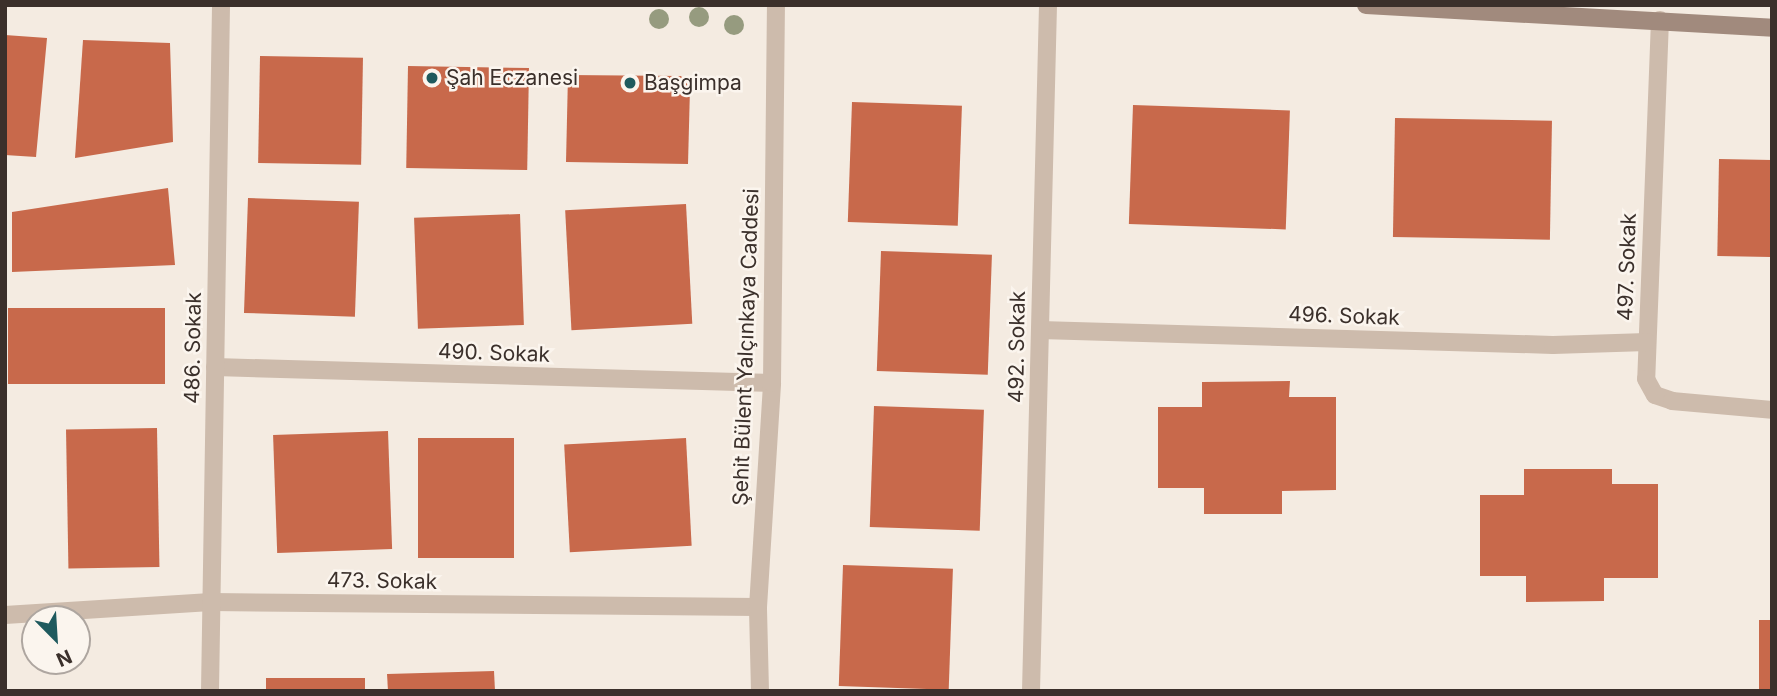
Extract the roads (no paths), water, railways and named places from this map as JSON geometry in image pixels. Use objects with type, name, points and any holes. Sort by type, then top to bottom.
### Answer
[{"type":"main road","points":[[1366,5],[1772,28]]},
{"type":"street","name":"486. Sokak","points":[[210,691],[220,5]]},
{"type":"street","name":"Şehit Bülent Yalçınkaya Caddesi","points":[[760,691],[758,607],[772,383],[776,5]]},
{"type":"street","name":"492. Sokak","points":[[1031,691],[1048,5]]},
{"type":"street","name":"497. Sokak","points":[[1660,20],[1646,379],[1655,395],[1671,401],[1772,410]]},
{"type":"street","name":"496. Sokak","points":[[1040,330],[1553,345],[1647,342]]},
{"type":"street","name":"490. Sokak","points":[[215,368],[772,383]]},
{"type":"street","name":"473. Sokak","points":[[5,615],[211,602],[758,607]]},
{"type":"place","name":"Şah Eczanesi","points":[[432,78]]},
{"type":"place","name":"Başgimpa","points":[[630,83]]}]
